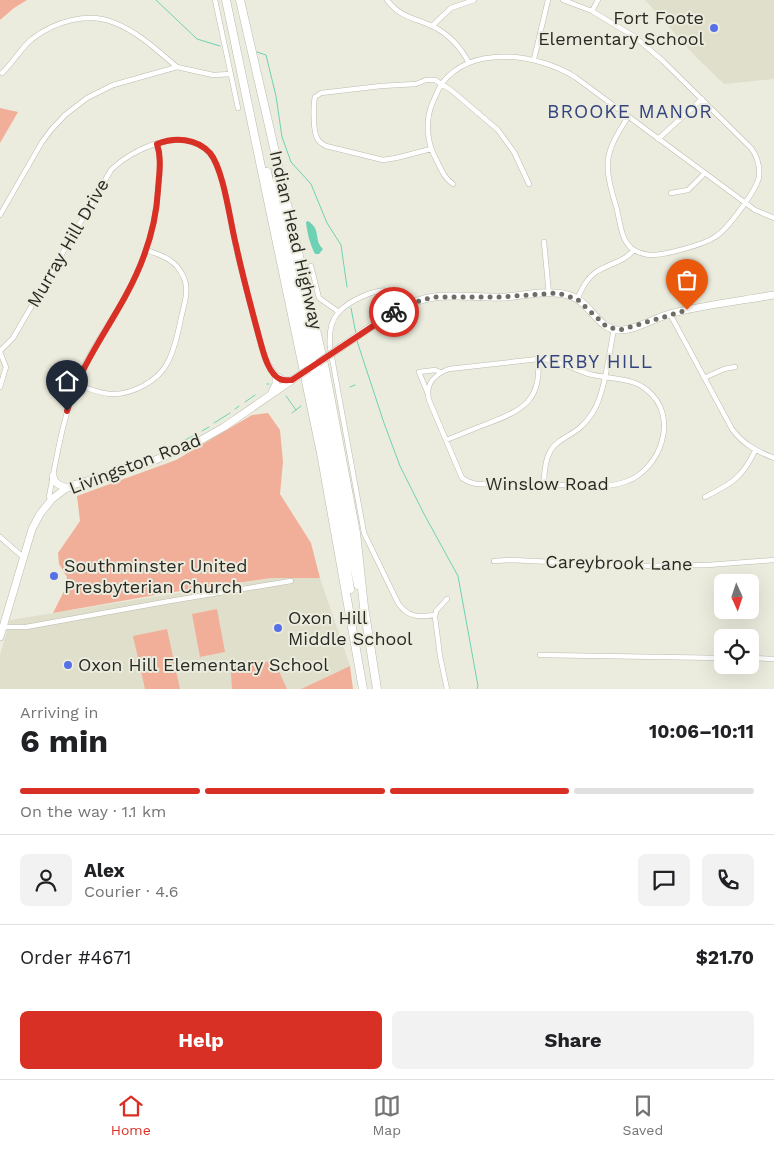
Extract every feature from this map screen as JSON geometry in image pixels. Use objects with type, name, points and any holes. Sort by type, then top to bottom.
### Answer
[{"type":"highway","name":"Indian Head Highway","points":[[226,0],[321,454],[363,689]]},
{"type":"highway","name":"Indian Head Highway","points":[[240,0],[274,139],[324,360],[356,533],[364,606],[377,689]]},
{"type":"highway","points":[[245,90],[272,189],[314,366],[349,578],[357,653]]},
{"type":"highway","points":[[274,139],[278,188],[356,578],[364,606]]},
{"type":"main road","name":"Livingston Road","points":[[0,636],[34,524],[52,499],[68,488],[179,451],[212,434],[350,341],[406,306],[434,297],[501,297],[549,294],[567,295],[577,299]]},
{"type":"main road","points":[[577,299],[604,324],[614,329],[627,329],[670,314],[774,295]]},
{"type":"main road","points":[[270,395],[276,384],[276,376],[283,380],[292,380]]},
{"type":"main road","points":[[52,476],[58,485],[68,488]]},
{"type":"street","points":[[215,0],[238,108]]},
{"type":"street","points":[[387,0],[395,9],[408,18],[432,26],[455,42],[470,63]]},
{"type":"street","points":[[432,26],[450,8],[460,3],[474,0]]},
{"type":"street","points":[[534,60],[548,0]]},
{"type":"street","points":[[563,0],[592,11],[636,37],[655,53],[751,148],[756,156],[758,179],[745,203],[726,228],[714,238],[706,242],[654,255],[646,255],[634,250],[629,245],[623,233],[612,194],[607,164],[613,142],[628,117]]},
{"type":"street","points":[[592,11],[598,0]]},
{"type":"street","points":[[2,73],[29,42],[41,33],[54,26],[85,19],[104,20],[123,26],[177,67],[213,75],[231,74]]},
{"type":"street","points":[[453,184],[444,175],[431,149],[429,116],[442,84],[453,73],[470,63],[491,58],[534,60],[556,66],[568,73],[745,203],[761,214],[774,218]]},
{"type":"street","points":[[0,215],[42,142],[74,107],[93,94],[113,85],[177,67]]},
{"type":"street","points":[[431,149],[383,160],[326,146],[318,140],[316,134],[314,101],[316,96],[321,93],[416,84],[426,80],[433,80],[442,84],[476,110],[498,130],[514,152],[529,184]]},
{"type":"street","points":[[658,139],[702,99]]},
{"type":"street","name":"Murray Hill Drive","points":[[0,352],[13,338],[107,174],[126,157],[157,144],[174,139],[189,140],[209,152],[215,161],[261,344],[265,358],[276,376]]},
{"type":"street","points":[[52,499],[49,496],[52,476],[67,411],[76,384],[82,370],[126,296],[147,250],[155,220],[158,198],[160,151],[157,144]]},
{"type":"street","points":[[671,192],[688,190],[705,173]]},
{"type":"street","points":[[544,242],[549,294]]},
{"type":"street","points":[[76,384],[107,393],[131,391],[155,378],[169,361],[184,304],[185,280],[177,266],[168,258],[147,250]]},
{"type":"street","points":[[577,299],[581,289],[591,276],[624,259],[634,250]]},
{"type":"street","points":[[311,266],[320,298],[339,312]]},
{"type":"street","points":[[406,306],[394,293],[381,291],[351,302],[339,312],[331,326],[330,346],[364,533],[403,611],[413,616],[436,615]]},
{"type":"street","points":[[670,314],[728,424],[740,439],[755,451],[774,458]]},
{"type":"street","points":[[544,485],[544,465],[553,445],[577,430],[592,414],[598,403],[614,329]]},
{"type":"street","points":[[0,352],[6,367],[0,387]]},
{"type":"street","points":[[446,440],[510,415],[523,407],[533,393],[538,380],[538,359]]},
{"type":"street","name":"Winslow Road","points":[[538,359],[552,360],[604,377],[644,387],[653,396],[660,409],[663,420],[663,436],[658,452],[643,472],[622,483],[603,486],[477,484],[467,481],[459,473],[434,414],[419,372],[435,370],[440,372],[538,359]]},
{"type":"street","points":[[704,378],[724,369],[735,367]]},
{"type":"street","points":[[428,394],[432,380],[440,372]]},
{"type":"street","points":[[705,497],[726,487],[735,480],[749,463],[755,451]]},
{"type":"street","points":[[0,537],[23,556]]},
{"type":"street","name":"Careybrook Lane","points":[[494,561],[511,560],[637,566],[708,565],[774,560]]},
{"type":"street","points":[[3,627],[26,626],[170,600],[291,582]]},
{"type":"street","points":[[447,599],[436,611],[440,656],[447,689]]},
{"type":"street","points":[[540,655],[714,658]]},
{"type":"street","points":[[759,658],[774,659]]},
{"type":"shaded area","points":[[0,0],[27,0],[0,20]]},
{"type":"shaded area","points":[[645,0],[774,0],[774,79],[724,84],[695,56]]},
{"type":"shaded area","points":[[0,108],[18,112],[0,143]]},
{"type":"shaded area","points":[[308,221],[315,228],[318,242],[323,249],[319,254],[315,254],[310,243],[306,222]]},
{"type":"shaded area","points":[[268,413],[280,430],[283,462],[280,494],[311,543],[320,578],[271,578],[167,593],[53,613],[65,589],[67,577],[59,564],[58,553],[80,521],[77,496],[176,460],[252,415]]},
{"type":"shaded area","points":[[271,578],[320,578],[350,666],[301,689],[287,689],[275,662],[231,661],[232,689],[0,689],[0,655],[10,620]]},
{"type":"shaded area","points":[[217,609],[225,652],[200,657],[192,614]]},
{"type":"shaded area","points":[[167,629],[180,689],[145,689],[133,636]]},
{"type":"shaded area","points":[[230,661],[275,662],[287,689],[232,689]]},
{"type":"shaded area","points":[[350,666],[353,689],[301,689]]},
{"type":"waterway","points":[[156,0],[197,39],[220,46]]},
{"type":"waterway","points":[[257,52],[266,55],[276,96],[282,137],[291,162],[311,184],[327,223],[341,245],[347,287]]},
{"type":"waterway","points":[[351,308],[356,334]]},
{"type":"waterway","points":[[357,341],[400,466],[458,576],[477,689]]},
{"type":"waterway","points":[[350,387],[355,385]]},
{"type":"waterway","points":[[245,402],[255,395]]},
{"type":"waterway","points":[[286,396],[296,410]]},
{"type":"waterway","points":[[235,409],[239,406]]},
{"type":"waterway","points":[[292,413],[301,406]]},
{"type":"waterway","points":[[214,423],[230,413]]},
{"type":"waterway","points":[[202,431],[209,427]]},
{"type":"waterway","points":[[185,440],[195,435]]},
{"type":"waterway","points":[[168,450],[167,448],[171,446]]},
{"type":"way so far","points":[[394,312],[412,303],[434,297],[501,297],[558,293],[572,296],[607,327],[620,330],[687,310]]},
{"type":"place","name":"Fort Foote Elementary School","points":[[714,28]]},
{"type":"place","name":"Southminster United Presbyterian Church","points":[[54,576]]},
{"type":"place","name":"Oxon Hill Middle School","points":[[278,628]]},
{"type":"place","name":"Oxon Hill Elementary School","points":[[68,665]]},
{"type":"district","name":"BROOKE MANOR","points":[[630,111]]},
{"type":"district","name":"KERBY HILL","points":[[594,361]]},
{"type":"route","points":[[67,411],[82,370],[126,296],[147,250],[155,220],[158,198],[160,151],[157,144],[163,142],[174,139],[189,140],[209,152],[215,161],[261,344],[265,358],[276,376],[283,380],[292,380],[394,312]]}]
